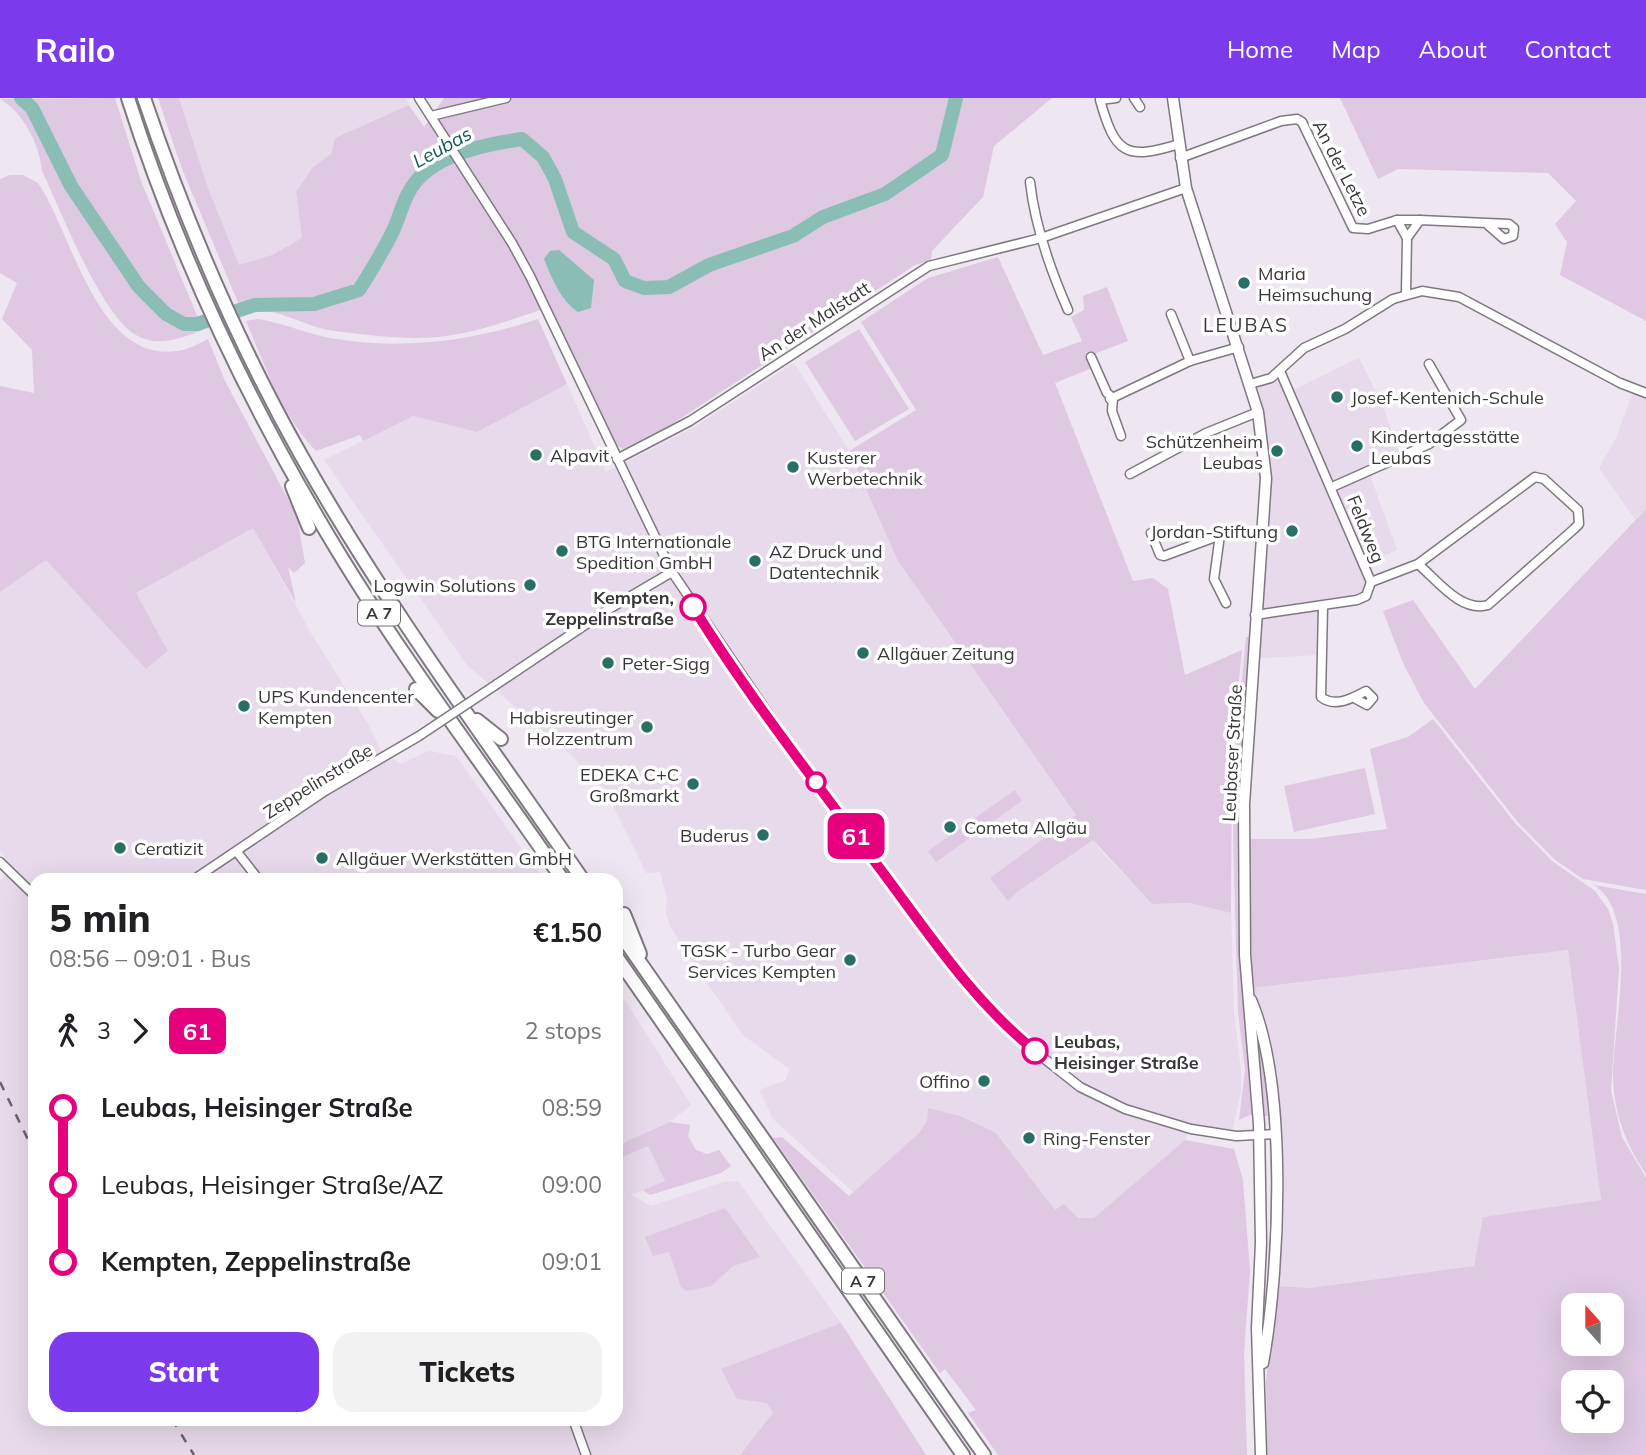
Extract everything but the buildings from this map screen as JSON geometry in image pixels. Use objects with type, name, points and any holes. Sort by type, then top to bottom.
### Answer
[{"type":"highway","name":"A 7","points":[[128,98],[154,179],[193,275],[230,355],[288,466],[329,537],[559,873]]},
{"type":"highway","name":"A 7","points":[[144,98],[170,174],[209,271],[244,347],[316,481],[368,567],[578,873]]},
{"type":"highway","points":[[288,466],[290,483],[309,528]]},
{"type":"highway","points":[[416,689],[477,756]]},
{"type":"highway","points":[[466,711],[501,739]]},
{"type":"highway","points":[[624,914],[650,977]]},
{"type":"highway","name":"A 7","points":[[623,938],[984,1455]]},
{"type":"highway","name":"A 7","points":[[623,966],[963,1455]]},
{"type":"main road","name":"Leubaser Straße","points":[[1173,98],[1186,188],[1258,412],[1266,478],[1244,804],[1247,990],[1259,1135],[1261,1243],[1257,1328],[1260,1382]]},
{"type":"main road","points":[[1247,990],[1265,1039],[1275,1134],[1274,1273],[1260,1382],[1261,1455]]},
{"type":"street","points":[[419,98],[512,243],[530,276],[671,572],[723,652],[837,811],[980,1001],[1002,1023],[1080,1087],[1125,1109],[1191,1129],[1236,1136],[1275,1134]]},
{"type":"street","points":[[431,116],[506,98]]},
{"type":"street","points":[[1116,98],[1100,100],[1109,130],[1122,148],[1140,153],[1179,144]]},
{"type":"street","points":[[1134,98],[1140,107]]},
{"type":"street","name":"An der Letze","points":[[1180,158],[1281,121],[1297,119],[1306,127],[1353,228],[1368,229],[1397,220],[1488,225]]},
{"type":"street","points":[[1030,182],[1033,210],[1041,237],[1068,310]]},
{"type":"street","name":"An der Malstatt","points":[[616,456],[701,414],[916,273],[939,263],[1041,237],[1186,188]]},
{"type":"street","name":"An der Letze","points":[[1397,220],[1407,238]]},
{"type":"street","points":[[1406,293],[1407,238],[1420,220]]},
{"type":"street","points":[[1250,384],[1280,371],[1304,348],[1345,329],[1406,293],[1439,292],[1459,297],[1610,378],[1646,393]]},
{"type":"street","points":[[1171,314],[1190,361]]},
{"type":"street","points":[[1111,398],[1190,361],[1239,347]]},
{"type":"street","points":[[1091,357],[1111,398],[1112,411],[1121,436]]},
{"type":"street","points":[[1332,487],[1429,444],[1461,420],[1429,364]]},
{"type":"street","name":"Feldweg","points":[[1255,615],[1357,600],[1366,596],[1371,582],[1280,371]]},
{"type":"street","points":[[1130,474],[1206,433],[1258,412]]},
{"type":"street","points":[[1371,582],[1418,564],[1535,477],[1544,479],[1578,510],[1579,524],[1488,605],[1479,608],[1461,602],[1418,564]]},
{"type":"street","points":[[1151,533],[1160,555],[1164,556],[1220,535],[1261,534]]},
{"type":"street","points":[[1220,535],[1214,579],[1226,603]]},
{"type":"street","name":"Zeppelinstraße","points":[[204,873],[326,791],[419,736],[609,609],[671,572]]},
{"type":"street","points":[[1324,606],[1321,697],[1333,701],[1356,699]]},
{"type":"street","points":[[237,852],[254,873]]},
{"type":"street","points":[[2,867],[28,890]]},
{"type":"street","points":[[576,1426],[586,1455]]},
{"type":"shaded area","points":[[115,98],[141,181],[203,330],[178,339],[144,339],[122,324],[95,284],[83,260],[42,171],[38,150],[29,130],[16,112],[0,99]]},
{"type":"shaded area","points":[[158,98],[179,98],[208,188],[239,265],[272,255],[302,238],[296,192],[313,167],[331,154],[335,138],[409,105],[424,127],[444,98],[1052,98],[994,146],[983,197],[932,251],[931,260],[915,265],[672,424],[623,449],[615,444],[550,307],[466,333],[424,338],[335,331],[277,313],[254,310],[242,312],[182,169]]},
{"type":"shaded area","points":[[179,98],[406,98],[409,105],[335,138],[331,154],[313,167],[296,192],[302,238],[272,255],[239,265],[208,188]]},
{"type":"shaded area","points":[[1340,98],[1646,98],[1646,321],[1560,275],[1567,242],[1555,224],[1576,201],[1548,173],[1398,169],[1378,179]]},
{"type":"shaded area","points":[[10,175],[23,175],[38,183],[92,293],[109,319],[129,339],[154,350],[183,350],[208,339],[225,381],[297,516],[305,563],[294,573],[288,567],[296,603],[253,528],[136,593],[168,651],[146,669],[46,560],[0,592],[0,386],[34,393],[32,350],[2,319],[17,283],[0,273],[0,179]]},
{"type":"shaded area","points":[[559,250],[594,280],[591,308],[578,312],[558,289],[544,259],[550,251]]},
{"type":"shaded area","points":[[998,257],[1043,355],[1082,341],[1071,317],[1084,310],[1083,296],[1107,287],[1128,341],[1089,356],[1092,368],[1055,383],[1133,581],[1153,578],[1168,589],[1185,675],[1242,650],[1232,751],[1231,913],[1190,903],[1152,904],[1093,840],[1008,901],[990,878],[1076,815],[898,561],[849,451],[916,410],[861,322],[928,278]]},
{"type":"shaded area","points":[[258,319],[326,337],[387,344],[463,338],[538,319],[567,384],[477,432],[413,416],[363,441],[360,435],[316,451],[293,422],[268,373],[246,321]]},
{"type":"shaded area","points":[[859,329],[909,409],[855,441],[805,362]]},
{"type":"shaded area","points":[[1359,358],[1382,404],[1400,456],[1369,472],[1397,550],[1369,562],[1374,576],[1369,601],[1320,611],[1319,655],[1258,658],[1270,479],[1254,386],[1284,373],[1293,390]]},
{"type":"shaded area","points":[[794,363],[849,451],[898,561],[1101,851],[1152,904],[1190,903],[1231,913],[1234,1012],[1241,1071],[1241,1092],[1232,1131],[1191,1124],[1185,1140],[1094,1218],[1078,1218],[1055,1210],[996,1133],[928,1108],[927,1121],[919,1133],[854,1193],[773,1119],[759,1090],[786,1080],[789,1069],[743,1035],[685,951],[670,926],[666,913],[667,898],[660,872],[646,873],[606,791],[570,754],[467,665],[324,460],[413,416],[477,432],[567,384],[606,472],[693,428]]},
{"type":"shaded area","points":[[1633,392],[1646,397],[1646,509],[1635,519],[1599,468],[1616,438]]},
{"type":"shaded area","points":[[1646,509],[1646,890],[1583,879],[1554,859],[1517,821],[1424,703],[1403,663],[1383,611],[1413,600],[1475,689]]},
{"type":"shaded area","points":[[253,527],[312,635],[368,724],[380,749],[400,764],[429,751],[456,756],[539,873],[28,873],[28,1426],[623,1426],[623,1157],[648,1146],[665,1181],[631,1195],[651,1206],[723,1182],[738,1181],[841,1323],[721,1369],[767,1403],[774,1414],[740,1455],[0,1455],[0,881],[12,867],[0,850],[0,592],[46,560],[146,669],[168,651],[136,593]]},
{"type":"shaded area","points":[[1246,637],[1250,637],[1243,757],[1242,875],[1245,993],[1254,1113],[1239,1120],[1245,1070],[1238,1012],[1233,840],[1235,752]]},
{"type":"shaded area","points":[[1433,719],[1515,823],[1552,861],[1595,891],[1608,909],[1613,924],[1619,968],[1611,1091],[1622,1137],[1646,1178],[1646,1455],[1267,1455],[1266,1381],[1278,1286],[1310,1288],[1474,1266],[1483,1217],[1601,1200],[1568,950],[1252,988],[1249,839],[1310,839],[1387,829],[1370,749],[1408,737]]},
{"type":"shaded area","points":[[1365,768],[1375,814],[1294,832],[1284,786]]},
{"type":"shaded area","points":[[1015,790],[1022,801],[936,862],[928,851]]},
{"type":"shaded area","points":[[1594,885],[1646,894],[1646,1174],[1627,1140],[1616,1104],[1613,1078],[1621,947],[1617,922],[1609,900]]},
{"type":"shaded area","points":[[1568,950],[1601,1200],[1484,1217],[1474,1266],[1309,1288],[1278,1286],[1278,1137],[1252,988]]},
{"type":"shaded area","points":[[623,997],[691,1105],[670,1122],[623,1143]]},
{"type":"shaded area","points":[[1254,1019],[1263,1038],[1270,1116],[1265,1116]]},
{"type":"shaded area","points":[[928,1108],[960,1116],[996,1133],[1055,1210],[1064,1204],[1078,1218],[1094,1218],[1185,1140],[1234,1149],[1243,1180],[1250,1271],[1244,1353],[1247,1455],[998,1455],[968,1413],[976,1410],[945,1369],[940,1373],[773,1138],[782,1137],[849,1196],[919,1133],[927,1121]]},
{"type":"shaded area","points":[[670,1122],[690,1125],[688,1136],[696,1150],[707,1154],[719,1150],[731,1166],[721,1173],[650,1195],[643,1190],[665,1181],[648,1146],[623,1157],[623,1143]]},
{"type":"shaded area","points":[[725,1208],[760,1257],[733,1266],[711,1286],[686,1291],[681,1287],[669,1252],[653,1256],[645,1237]]},
{"type":"shaded area","points":[[841,1323],[926,1455],[740,1455],[773,1413],[767,1403],[737,1399],[721,1369]]},
{"type":"waterway","name":"Leubas","points":[[21,98],[32,108],[71,186],[139,287],[166,314],[184,324],[197,324],[255,305],[314,304],[359,290],[392,233],[408,192],[417,180],[452,156],[522,139],[543,157],[555,179],[573,232],[614,259],[625,281],[644,288],[669,287],[709,265],[793,236],[823,217],[885,194],[942,155],[956,98]]},
{"type":"railway","points":[[0,1082],[28,1140]]},
{"type":"railway","points":[[176,1426],[194,1455]]},
{"type":"bus line","name":"61","points":[[693,607],[803,765],[944,955],[980,1001],[1035,1051]]},
{"type":"place","name":"Maria Heimsuchung","points":[[1244,283]]},
{"type":"place","name":"Josef-Kentenich-Schule","points":[[1337,397]]},
{"type":"place","name":"Kindertagesstätte Leubas","points":[[1357,446]]},
{"type":"place","name":"Schützenheim Leubas","points":[[1277,451]]},
{"type":"place","name":"Alpavit","points":[[536,455]]},
{"type":"place","name":"Kusterer Werbetechnik","points":[[793,467]]},
{"type":"place","name":"Jordan-Stiftung","points":[[1292,531]]},
{"type":"place","name":"BTG Internationale Spedition GmbH","points":[[562,551]]},
{"type":"place","name":"AZ Druck und Datentechnik","points":[[755,561]]},
{"type":"place","name":"Logwin Solutions","points":[[530,585]]},
{"type":"place","name":"Kempten, Zeppelinstraße","points":[[693,607]]},
{"type":"place","name":"Allgäuer Zeitung","points":[[863,653]]},
{"type":"place","name":"Peter-Sigg","points":[[608,663]]},
{"type":"place","name":"UPS Kundencenter Kempten","points":[[244,706]]},
{"type":"place","name":"Habisreutinger Holzzentrum","points":[[647,727]]},
{"type":"place","name":"EDEKA C+C Großmarkt","points":[[693,784]]},
{"type":"place","name":"Cometa Allgäu","points":[[950,827]]},
{"type":"place","name":"Buderus","points":[[763,835]]},
{"type":"place","name":"Ceratizit","points":[[120,848]]},
{"type":"place","name":"Allgäuer Werkstätten GmbH","points":[[322,858]]},
{"type":"place","name":"TGSK - Turbo Gear Services Kempten","points":[[850,960]]},
{"type":"place","name":"Leubas, Heisinger Straße","points":[[1035,1051]]},
{"type":"place","name":"Offino","points":[[984,1081]]},
{"type":"place","name":"Ring-Fenster","points":[[1029,1138]]},
{"type":"district","name":"LEUBAS","points":[[1246,325]]}]
